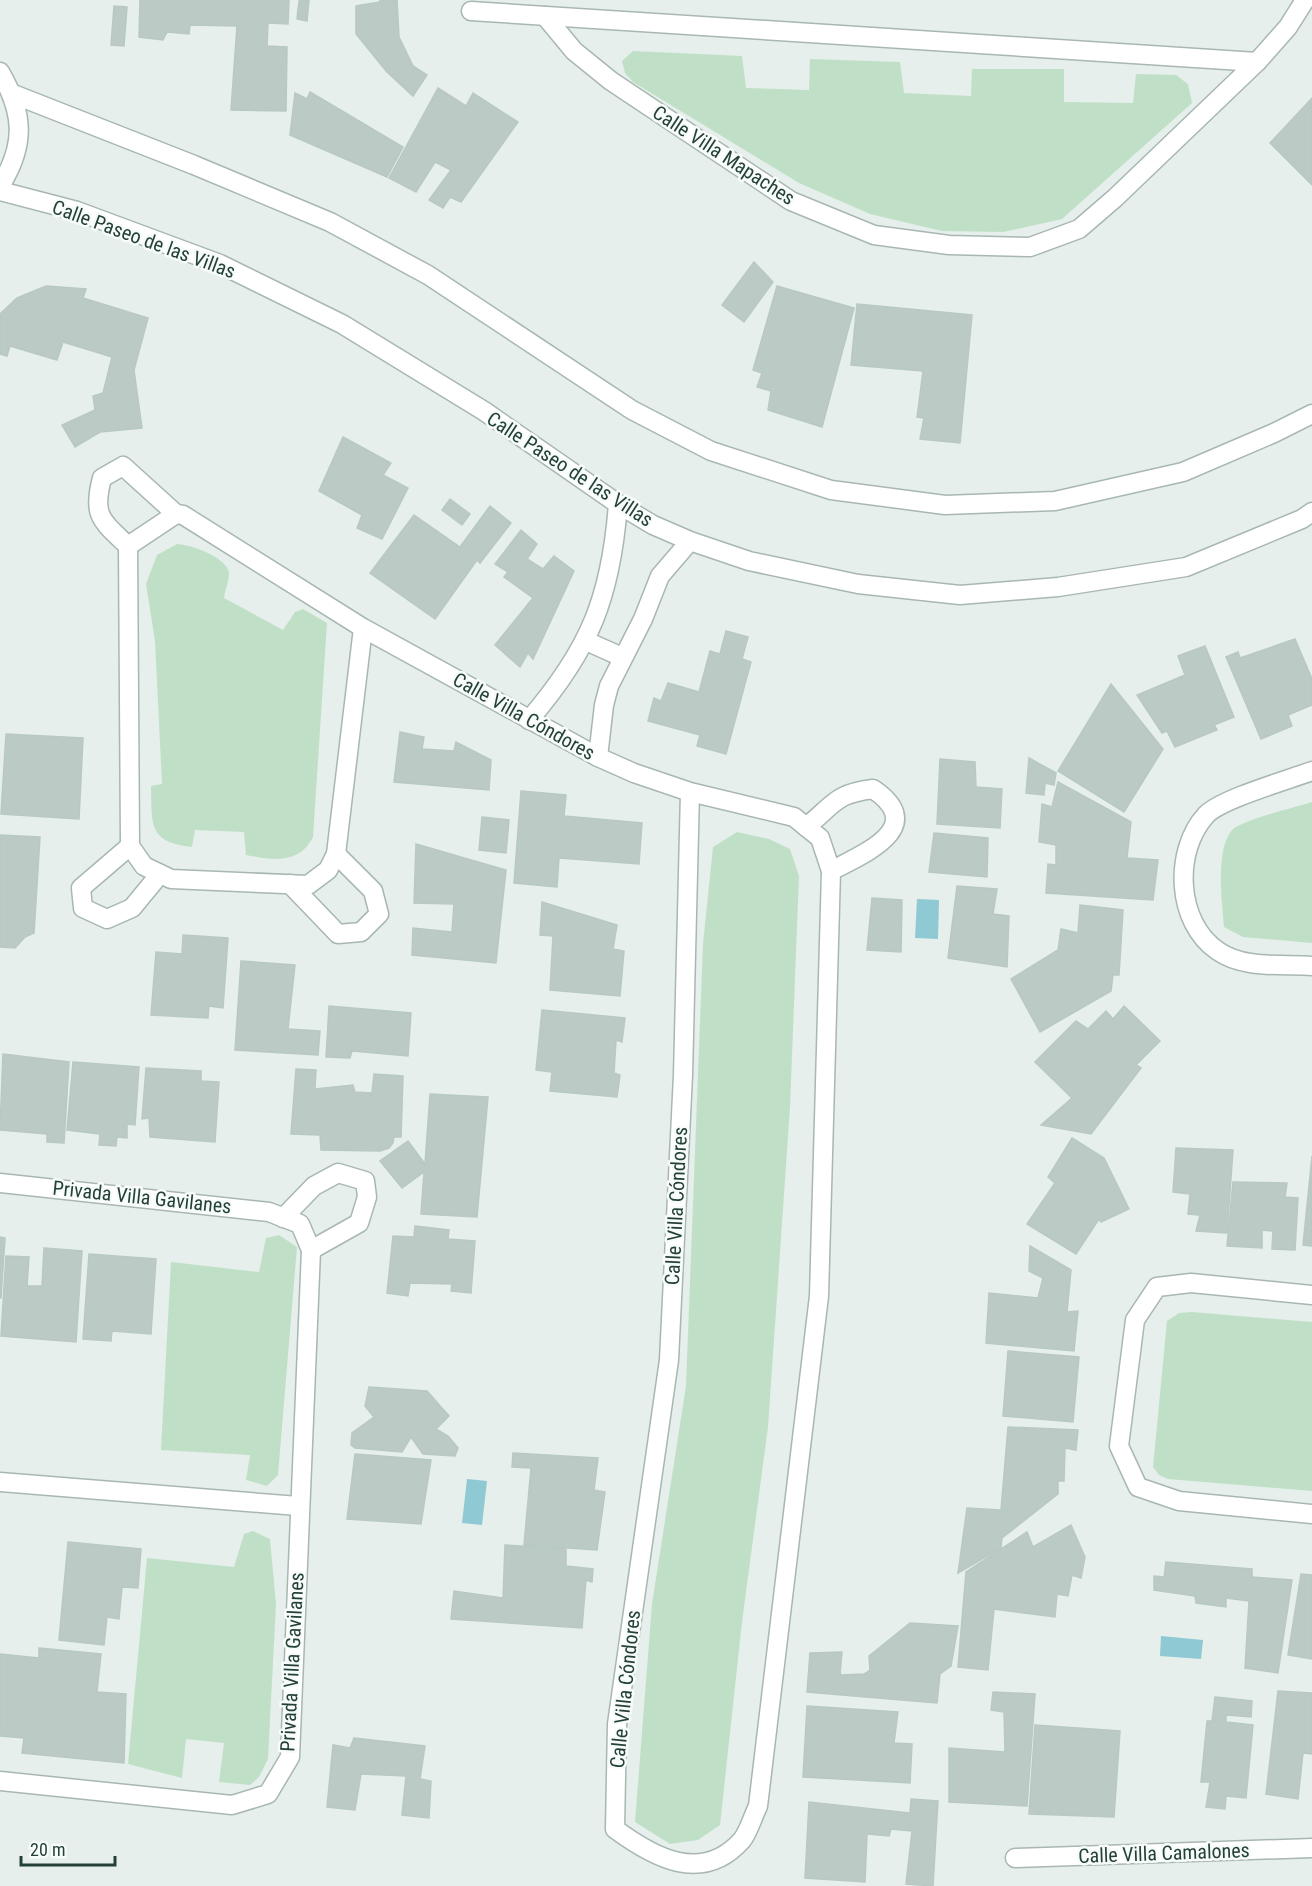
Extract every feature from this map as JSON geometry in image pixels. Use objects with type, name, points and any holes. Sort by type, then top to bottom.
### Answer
[{"type":"street","name":"Calle Villa Mapaches","points":[[545,16],[574,51],[611,81],[791,201],[874,235],[950,245],[1030,247],[1079,229],[1157,160],[1257,62],[1288,27],[1305,0]]},
{"type":"street","points":[[471,11],[1257,62]]},
{"type":"street","points":[[0,72],[13,94],[19,119],[19,145],[11,169],[0,186]]},
{"type":"street","points":[[13,94],[194,165],[330,222],[429,275],[632,410],[711,451],[831,490],[945,505],[1055,501],[1183,472],[1312,414]]},
{"type":"street","name":"Calle Paseo de las Villas","points":[[0,191],[77,211],[220,264],[342,324],[484,411],[618,504],[690,542],[749,561],[858,584],[960,595],[1058,587],[1185,567],[1312,512]]},
{"type":"street","name":"Calle Villa Cóndores","points":[[128,546],[104,523],[96,502],[102,478],[123,466],[176,514],[183,514],[363,628],[598,757],[634,773],[690,792],[794,817],[820,838],[831,871],[819,1296],[758,1806],[742,1839],[718,1858],[686,1865],[646,1852],[615,1828],[617,1724],[669,1360],[683,1075],[690,792]]},
{"type":"street","points":[[529,720],[561,683],[586,641],[604,598],[615,551],[618,504]]},
{"type":"street","points":[[176,514],[128,546],[130,846],[144,866],[171,879],[308,885],[328,870],[336,854],[363,628]]},
{"type":"street","points":[[598,757],[604,705],[622,657],[643,619],[660,576],[690,542]]},
{"type":"street","points":[[586,641],[622,657]]},
{"type":"street","points":[[1312,771],[1227,802],[1207,814],[1193,835],[1183,877],[1188,909],[1197,930],[1217,951],[1243,962],[1312,966]]},
{"type":"street","points":[[806,827],[834,801],[849,792],[873,789],[891,801],[895,815],[890,834],[877,846],[831,871]]},
{"type":"street","points":[[130,846],[81,888],[83,908],[107,919],[132,908],[160,874]]},
{"type":"street","points":[[290,884],[338,934],[361,932],[379,914],[372,891],[336,854]]},
{"type":"street","points":[[283,1218],[314,1186],[338,1173],[365,1180],[367,1197],[359,1223],[311,1250]]},
{"type":"street","name":"Privada Villa Gavilanes","points":[[0,1183],[269,1212],[300,1224],[311,1250],[298,1506],[290,1756],[268,1794],[232,1805],[0,1782]]},
{"type":"street","points":[[1312,1295],[1191,1283],[1156,1287],[1136,1320],[1119,1446],[1138,1487],[1179,1501],[1312,1514]]},
{"type":"street","points":[[0,1482],[298,1506]]},
{"type":"street","name":"Calle Villa Camalones","points":[[1015,1858],[1312,1848]]},
{"type":"green space","points":[[633,51],[742,56],[746,88],[809,90],[810,59],[900,62],[904,93],[971,96],[972,69],[1064,69],[1064,102],[1133,103],[1136,74],[1176,75],[1188,84],[1192,103],[1062,219],[1003,232],[942,231],[870,214],[799,183],[633,82],[625,73],[622,61]]},
{"type":"green space","points":[[177,544],[191,546],[216,557],[227,568],[229,574],[224,598],[283,630],[295,612],[303,609],[327,623],[313,837],[307,846],[293,856],[275,859],[246,855],[244,832],[195,830],[192,847],[167,841],[155,829],[151,786],[162,784],[155,641],[146,584],[157,555]]},
{"type":"green space","points":[[1312,802],[1312,943],[1243,937],[1224,927],[1221,863],[1223,850],[1232,830],[1257,818]]},
{"type":"green space","points":[[737,832],[769,839],[790,849],[799,876],[790,1107],[768,1427],[742,1622],[720,1825],[698,1840],[670,1844],[635,1822],[652,1604],[686,1386],[703,944],[713,847]]},
{"type":"green space","points":[[279,1235],[297,1247],[278,1475],[267,1486],[246,1480],[250,1455],[161,1450],[171,1262],[259,1272],[266,1238]]},
{"type":"green space","points":[[1192,1312],[1312,1322],[1312,1491],[1168,1479],[1159,1475],[1153,1467],[1167,1321],[1179,1313]]},
{"type":"green space","points":[[253,1531],[270,1539],[276,1604],[268,1759],[259,1777],[250,1785],[219,1782],[224,1743],[186,1739],[182,1778],[128,1764],[147,1558],[234,1567],[244,1534]]},
{"type":"water","points":[[917,899],[939,900],[938,939],[915,938]]},
{"type":"water","points":[[467,1479],[487,1481],[482,1525],[462,1523]]},
{"type":"water","points":[[1161,1636],[1203,1640],[1201,1659],[1160,1656]]},
{"type":"building","points":[[140,0],[289,0],[288,24],[268,23],[267,46],[287,47],[286,111],[231,110],[237,26],[190,25],[189,34],[167,32],[163,40],[139,37]]},
{"type":"building","points":[[309,0],[307,21],[297,19],[299,1]]},
{"type":"building","points":[[380,0],[397,0],[399,37],[413,66],[427,75],[413,96],[387,72],[356,34],[356,6],[380,2]]},
{"type":"building","points":[[114,6],[127,7],[124,46],[111,45]]},
{"type":"building","points":[[438,88],[466,106],[473,93],[518,122],[461,202],[450,197],[443,208],[429,200],[451,170],[435,162],[416,192],[389,178]]},
{"type":"building","points":[[310,92],[403,147],[387,177],[290,135],[295,93],[307,99]]},
{"type":"building","points":[[1312,98],[1312,185],[1270,143]]},
{"type":"building","points":[[754,262],[773,282],[744,322],[722,305]]},
{"type":"building","points":[[46,286],[86,289],[83,298],[148,318],[134,370],[142,428],[100,432],[75,447],[62,425],[95,410],[93,396],[103,393],[112,357],[63,342],[57,360],[10,346],[7,356],[0,354],[0,314],[17,298]]},
{"type":"building","points":[[777,286],[854,308],[822,427],[768,410],[771,391],[757,387],[762,373],[753,370]]},
{"type":"building","points":[[857,304],[972,315],[960,443],[920,439],[924,418],[917,417],[923,371],[851,365]]},
{"type":"building","points":[[343,437],[391,463],[383,475],[408,488],[382,539],[357,528],[362,515],[319,491]]},
{"type":"building","points":[[450,499],[470,514],[462,525],[442,510]]},
{"type":"building","points":[[490,506],[511,523],[480,563],[477,560],[435,619],[370,573],[414,515],[460,547]]},
{"type":"building","points":[[521,530],[537,544],[527,559],[543,569],[554,556],[574,571],[533,659],[528,653],[520,667],[495,645],[533,598],[504,577],[508,572],[495,564]]},
{"type":"building","points":[[726,631],[748,637],[742,659],[751,662],[726,754],[697,746],[700,735],[648,721],[654,698],[661,701],[668,683],[699,692],[710,651],[720,654]]},
{"type":"building","points":[[1295,639],[1312,679],[1312,705],[1288,715],[1292,726],[1261,739],[1226,657],[1238,652],[1240,658]]},
{"type":"building","points":[[1205,646],[1234,717],[1214,725],[1217,730],[1175,747],[1167,731],[1162,733],[1137,695],[1185,675],[1178,656]]},
{"type":"building","points":[[1111,684],[1163,749],[1124,812],[1058,771]]},
{"type":"building","points":[[400,732],[424,737],[422,749],[454,751],[456,742],[491,760],[489,790],[394,782]]},
{"type":"building","points":[[6,734],[83,738],[79,819],[1,814]]},
{"type":"building","points":[[1029,758],[1056,773],[1054,785],[1045,783],[1044,795],[1026,793]]},
{"type":"building","points":[[940,759],[975,762],[976,787],[1002,789],[1000,828],[937,824]]},
{"type":"building","points":[[1058,782],[1131,822],[1127,858],[1158,860],[1153,900],[1046,893],[1048,864],[1056,865],[1056,845],[1039,842],[1042,804],[1052,807]]},
{"type":"building","points":[[521,791],[566,795],[564,816],[642,823],[639,864],[559,858],[557,887],[514,883]]},
{"type":"building","points":[[482,817],[509,820],[506,853],[479,850]]},
{"type":"building","points":[[934,833],[988,838],[987,877],[929,872]]},
{"type":"building","points":[[0,835],[40,837],[34,933],[25,937],[15,948],[0,947]]},
{"type":"building","points":[[416,844],[506,870],[496,963],[412,955],[413,928],[452,932],[454,904],[414,903]]},
{"type":"building","points":[[957,886],[997,889],[993,914],[1009,916],[1007,967],[948,958]]},
{"type":"building","points":[[872,898],[902,900],[901,952],[867,950]]},
{"type":"building","points":[[542,902],[617,925],[613,949],[624,951],[620,996],[550,990],[553,936],[540,935]]},
{"type":"building","points":[[1080,905],[1123,910],[1119,975],[1113,975],[1111,991],[1040,1032],[1011,979],[1058,950],[1061,929],[1078,933]]},
{"type":"building","points":[[183,935],[228,938],[223,1008],[209,1006],[208,1018],[151,1015],[156,952],[182,954]]},
{"type":"building","points":[[241,961],[295,965],[288,1029],[320,1031],[318,1055],[235,1050]]},
{"type":"building","points":[[329,1006],[411,1013],[408,1056],[352,1051],[350,1058],[326,1057]]},
{"type":"building","points":[[1124,1006],[1160,1041],[1136,1065],[1141,1068],[1091,1134],[1041,1125],[1072,1098],[1035,1062],[1076,1021],[1088,1029],[1106,1011],[1113,1019]]},
{"type":"building","points":[[542,1010],[625,1018],[622,1042],[616,1040],[614,1073],[620,1075],[617,1097],[550,1091],[552,1072],[536,1070]]},
{"type":"building","points":[[3,1054],[69,1062],[64,1143],[47,1142],[47,1134],[0,1130]]},
{"type":"building","points":[[73,1062],[139,1067],[135,1125],[127,1124],[127,1138],[117,1137],[116,1146],[99,1145],[100,1134],[67,1130]]},
{"type":"building","points":[[146,1068],[201,1071],[201,1081],[219,1082],[215,1142],[150,1137],[149,1118],[142,1119]]},
{"type":"building","points":[[296,1069],[316,1070],[315,1089],[353,1085],[355,1092],[372,1093],[374,1074],[403,1076],[401,1137],[394,1137],[389,1148],[380,1151],[321,1150],[320,1135],[291,1134]]},
{"type":"building","points":[[430,1094],[488,1097],[477,1217],[421,1214],[424,1172],[402,1188],[380,1161],[408,1141],[425,1164]]},
{"type":"building","points":[[1072,1138],[1104,1158],[1129,1209],[1101,1222],[1099,1219],[1076,1254],[1027,1224],[1055,1183],[1048,1177]]},
{"type":"building","points":[[1176,1148],[1233,1150],[1227,1233],[1196,1231],[1200,1215],[1188,1214],[1190,1194],[1173,1192]]},
{"type":"building","points":[[1312,1156],[1312,1246],[1303,1245]]},
{"type":"building","points":[[1233,1182],[1287,1183],[1285,1197],[1298,1198],[1295,1250],[1272,1249],[1273,1231],[1262,1230],[1262,1248],[1227,1246]]},
{"type":"building","points":[[415,1226],[449,1230],[448,1239],[475,1241],[471,1293],[451,1291],[452,1284],[410,1283],[408,1296],[387,1293],[393,1236],[414,1237]]},
{"type":"building","points":[[0,1237],[5,1238],[1,1298],[0,1298]]},
{"type":"building","points":[[1030,1246],[1071,1270],[1067,1312],[1078,1311],[1074,1351],[986,1343],[989,1293],[1038,1298],[1043,1278],[1029,1271]]},
{"type":"building","points":[[44,1248],[82,1251],[76,1342],[1,1336],[6,1256],[29,1257],[27,1286],[42,1286]]},
{"type":"building","points":[[89,1254],[156,1259],[151,1334],[112,1331],[111,1341],[83,1339]]},
{"type":"building","points":[[1008,1351],[1079,1357],[1073,1422],[1003,1416]]},
{"type":"building","points":[[369,1387],[427,1391],[449,1416],[436,1429],[448,1436],[458,1448],[455,1456],[423,1454],[411,1437],[402,1452],[355,1448],[351,1445],[352,1433],[374,1417],[365,1406]]},
{"type":"building","points":[[1008,1427],[1078,1430],[1076,1450],[1065,1448],[1064,1481],[1058,1481],[1058,1494],[1002,1538],[1001,1548],[958,1573],[967,1508],[1001,1510]]},
{"type":"building","points":[[513,1453],[598,1458],[594,1490],[605,1492],[597,1550],[524,1545],[531,1468],[512,1467]]},
{"type":"building","points":[[355,1454],[431,1460],[421,1524],[347,1519]]},
{"type":"building","points":[[1071,1525],[1085,1557],[1081,1578],[1072,1575],[1068,1596],[1057,1594],[1055,1617],[994,1609],[988,1670],[958,1667],[966,1572],[1027,1532],[1033,1547]]},
{"type":"building","points":[[68,1542],[141,1549],[138,1588],[122,1587],[119,1619],[107,1617],[104,1645],[59,1640]]},
{"type":"building","points":[[505,1545],[566,1549],[566,1566],[593,1569],[592,1582],[586,1580],[582,1628],[451,1619],[454,1591],[503,1598]]},
{"type":"building","points":[[1166,1562],[1252,1569],[1252,1577],[1292,1580],[1278,1673],[1245,1668],[1249,1601],[1226,1598],[1226,1607],[1196,1603],[1195,1596],[1154,1590],[1154,1576],[1164,1577]]},
{"type":"building","points":[[1301,1574],[1312,1575],[1312,1659],[1288,1655]]},
{"type":"building","points":[[910,1623],[958,1626],[951,1666],[940,1674],[937,1703],[807,1692],[810,1653],[842,1652],[840,1675],[864,1674],[870,1670],[869,1656]]},
{"type":"building","points":[[39,1648],[101,1654],[97,1692],[126,1694],[124,1763],[22,1753],[24,1738],[0,1736],[0,1654],[39,1658]]},
{"type":"building","points":[[1278,1691],[1312,1693],[1312,1754],[1303,1753],[1298,1799],[1266,1794]]},
{"type":"building","points":[[993,1692],[1035,1694],[1027,1806],[949,1802],[949,1748],[1005,1752],[1004,1712],[991,1710]]},
{"type":"building","points":[[1215,1697],[1252,1701],[1251,1717],[1226,1715],[1226,1722],[1253,1725],[1246,1798],[1226,1796],[1225,1809],[1206,1807],[1210,1782],[1201,1782],[1207,1721],[1212,1721]]},
{"type":"building","points":[[807,1706],[898,1712],[894,1743],[912,1744],[910,1783],[803,1777]]},
{"type":"building","points":[[1035,1725],[1120,1731],[1114,1817],[1029,1814]]},
{"type":"building","points":[[354,1738],[425,1746],[420,1779],[431,1781],[429,1818],[402,1815],[406,1776],[361,1774],[355,1810],[327,1807],[333,1745],[350,1748]]},
{"type":"building","points":[[911,1799],[938,1801],[933,1886],[906,1884],[912,1831],[891,1829],[889,1836],[867,1834],[865,1882],[805,1878],[809,1802],[910,1813]]}]
